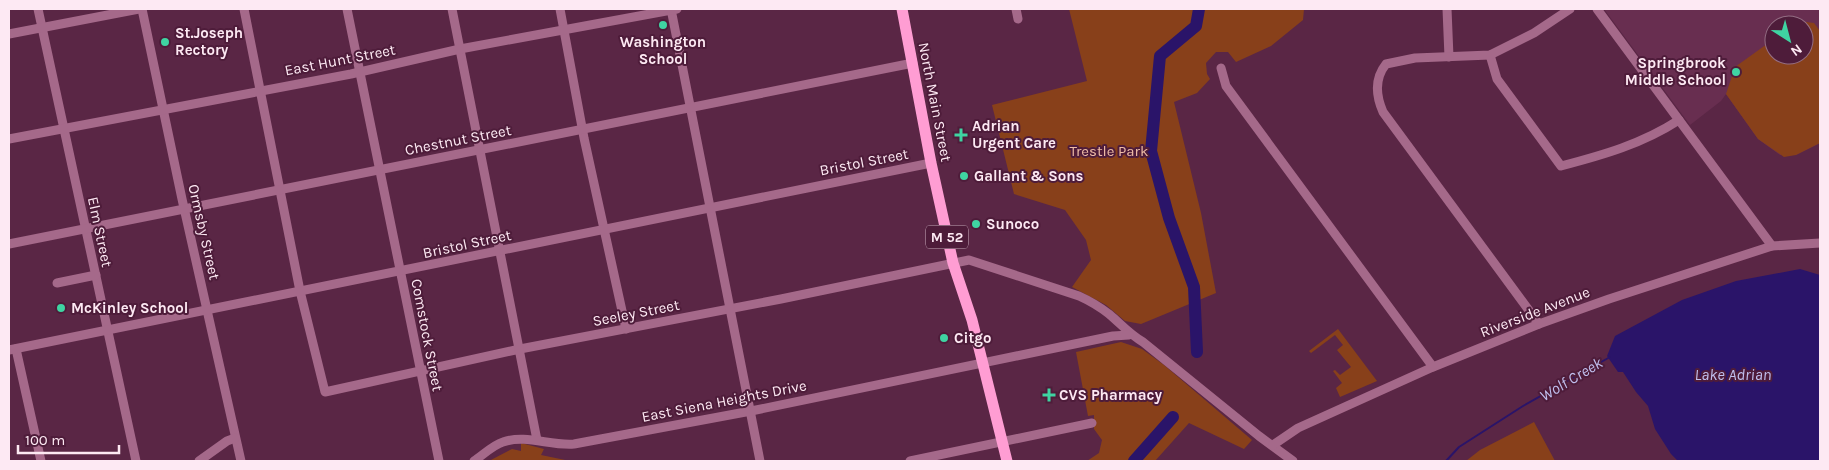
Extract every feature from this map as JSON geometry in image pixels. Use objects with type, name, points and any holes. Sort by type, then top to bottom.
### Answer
[{"type":"main road","name":"North Main Street","points":[[902,9],[931,163],[953,263],[972,320],[1007,461]]},
{"type":"street","name":"Elm Street","points":[[38,9],[136,461]]},
{"type":"street","points":[[9,34],[140,9]]},
{"type":"street","name":"Ormsby Street","points":[[140,9],[240,461]]},
{"type":"street","points":[[244,9],[300,291]]},
{"type":"street","name":"Comstock Street","points":[[348,9],[439,461]]},
{"type":"street","points":[[452,9],[537,440]]},
{"type":"street","points":[[560,9],[582,129],[626,329]]},
{"type":"street","points":[[673,9],[690,107],[760,461]]},
{"type":"street","name":"East Hunt Street","points":[[9,140],[360,72],[460,49],[673,9]]},
{"type":"street","points":[[1016,9],[1018,19]]},
{"type":"street","points":[[1447,9],[1449,57]]},
{"type":"street","points":[[1539,324],[1383,112],[1378,99],[1378,78],[1386,64],[1415,58],[1490,55],[1534,33],[1570,9]]},
{"type":"street","points":[[1597,9],[1772,246]]},
{"type":"street","points":[[1490,55],[1497,79],[1561,166],[1649,139],[1679,120]]},
{"type":"street","name":"Chestnut Street","points":[[9,244],[913,63]]},
{"type":"street","points":[[1221,68],[1226,86],[1433,367]]},
{"type":"street","name":"Bristol Street","points":[[12,350],[931,163]]},
{"type":"street","name":"Riverside Avenue","points":[[1273,445],[1298,428],[1433,367],[1539,324],[1772,246],[1820,242]]},
{"type":"street","name":"Seeley Street","points":[[300,291],[325,392],[520,349],[953,263],[969,260],[982,262],[1079,296],[1110,314],[1129,335],[1142,342],[1178,369],[1258,436],[1293,461]]},
{"type":"street","points":[[57,283],[96,276]]},
{"type":"street","name":"East Siena Heights Drive","points":[[474,461],[503,442],[537,440],[552,445],[574,444],[751,410],[1112,336],[1129,335]]},
{"type":"street","points":[[12,350],[41,461]]},
{"type":"street","points":[[910,461],[1092,422]]},
{"type":"street","points":[[199,461],[227,441],[235,438]]},
{"type":"shaded area","name":"Springbrook Middle School","points":[[1604,9],[1820,9],[1820,143],[1796,155],[1780,155],[1758,139],[1726,94],[1721,101],[1690,125]]},
{"type":"green space","name":"Trestle Park","points":[[1069,9],[1304,9],[1303,20],[1271,46],[1236,62],[1228,52],[1216,52],[1206,63],[1207,74],[1210,79],[1197,93],[1174,102],[1201,213],[1216,293],[1141,324],[1125,321],[1106,305],[1072,287],[1091,260],[1086,240],[1065,210],[1014,194],[992,105],[1087,81]]},
{"type":"green space","points":[[1814,23],[1820,31],[1820,143],[1796,155],[1784,157],[1758,139],[1726,94],[1735,67],[1764,46],[1764,65],[1814,65]]},
{"type":"green space","points":[[1338,329],[1377,381],[1340,397],[1336,388],[1342,383],[1333,371],[1335,370],[1340,375],[1351,367],[1337,350],[1343,345],[1335,335],[1311,353],[1309,351]]},
{"type":"green space","points":[[1121,342],[1142,349],[1164,365],[1252,440],[1244,449],[1189,423],[1155,461],[1087,461],[1099,453],[1102,440],[1094,429],[1094,415],[1088,416],[1076,352]]},
{"type":"green space","points":[[1534,422],[1555,461],[1466,461],[1480,450]]},
{"type":"green space","points":[[521,443],[544,449],[541,455],[570,461],[489,461],[512,449],[521,451]]},
{"type":"water","name":"Lake Adrian","points":[[1800,269],[1820,275],[1820,461],[1678,461],[1671,454],[1655,429],[1648,406],[1623,372],[1618,372],[1607,356],[1615,336],[1682,300],[1736,281]]},
{"type":"waterway","points":[[1197,352],[1194,287],[1169,218],[1151,151],[1160,56],[1196,26],[1199,9]]},
{"type":"waterway","name":"Wolf Creek","points":[[1446,461],[1459,447],[1523,406],[1610,357]]},
{"type":"waterway","points":[[1134,461],[1173,417]]},
{"type":"place","name":"Washington School","points":[[663,25]]},
{"type":"place","name":"St.Joseph Rectory","points":[[165,42]]},
{"type":"place","name":"Springbrook Middle School","points":[[1736,72]]},
{"type":"place","name":"Adrian Urgent Care","points":[[961,135]]},
{"type":"place","name":"Gallant & Sons","points":[[964,176]]},
{"type":"place","name":"Sunoco","points":[[976,224]]},
{"type":"place","name":"McKinley School","points":[[61,308]]},
{"type":"place","name":"Citgo","points":[[944,338]]},
{"type":"place","name":"CVS Pharmacy","points":[[1049,395]]}]
